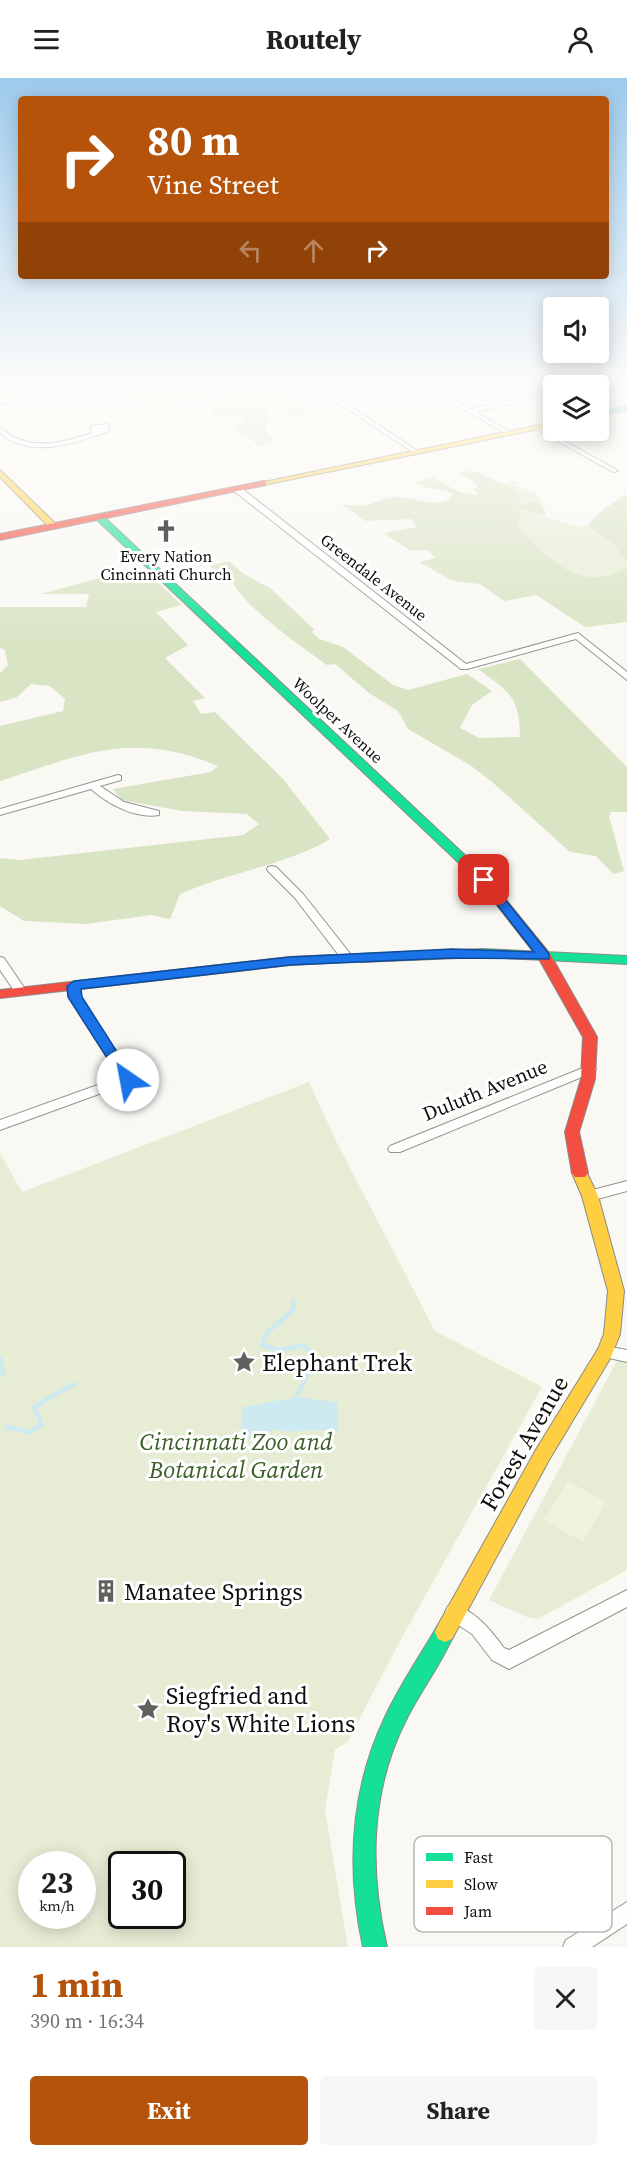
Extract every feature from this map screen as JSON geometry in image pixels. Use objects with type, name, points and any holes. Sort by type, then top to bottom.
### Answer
[{"type":"street","points":[[1,473],[53,526]]},
{"type":"street","points":[[0,537],[313,473]]},
{"type":"street","name":"Greendale Avenue","points":[[237,489],[464,667],[578,636],[627,677]]},
{"type":"street","name":"Woolper Avenue","points":[[99,517],[484,880],[545,957]]},
{"type":"street","points":[[0,812],[118,778]]},
{"type":"street","points":[[92,784],[109,801],[129,810],[155,813]]},
{"type":"street","points":[[272,869],[299,896],[348,959]]},
{"type":"street","points":[[0,994],[246,964],[452,954],[627,960]]},
{"type":"street","name":"Forest Avenue","points":[[375,1947],[364,1892],[362,1846],[371,1782],[388,1734],[454,1612],[543,1454],[604,1352],[612,1334],[616,1291],[590,1196],[580,1172],[572,1132],[590,1069],[591,1044],[585,1024],[545,957]]},
{"type":"street","points":[[0,961],[21,992]]},
{"type":"street","points":[[0,1125],[128,1080],[75,997],[74,986]]},
{"type":"street","name":"Duluth Avenue","points":[[395,1149],[590,1069]]},
{"type":"street","points":[[590,1196],[627,1186]]},
{"type":"street","points":[[604,1352],[627,1356]]},
{"type":"street","points":[[454,1612],[478,1628],[498,1654],[509,1660],[627,1598]]},
{"type":"street","points":[[612,1922],[627,1912]]},
{"type":"street","points":[[573,1947],[596,1932]]},
{"type":"green space","points":[[460,473],[480,473],[516,491],[521,495],[518,502],[521,504],[535,501],[543,505],[546,516],[518,508],[522,519],[516,524],[544,553],[567,569],[592,577],[614,574],[627,567],[627,622],[585,627],[536,595],[504,601],[480,584],[453,581],[419,562],[435,558],[428,550],[411,551],[384,533],[416,527],[412,519],[365,521],[343,505],[367,505],[396,497],[437,503],[449,499],[453,494],[415,482],[433,478],[459,492],[477,495],[474,489],[479,486]]},
{"type":"green space","points":[[518,482],[515,486],[538,495],[543,505],[535,501],[521,505],[499,484]]},
{"type":"green space","points":[[627,494],[627,562],[614,544],[587,525],[604,509]]},
{"type":"green space","points":[[518,508],[577,527],[587,525],[618,548],[626,560],[627,567],[614,574],[592,577],[567,569],[544,552],[515,523],[522,518]]},
{"type":"green space","points":[[229,561],[244,574],[270,588],[314,629],[312,632],[319,639],[343,647],[393,685],[408,690],[467,674],[492,691],[472,705],[460,728],[479,738],[520,737],[518,713],[511,697],[478,669],[520,659],[627,767],[627,812],[611,812],[609,816],[624,871],[613,874],[596,856],[570,852],[491,781],[470,765],[408,729],[398,711],[369,693],[335,664],[327,665],[289,637],[260,614],[238,591],[232,581],[225,579],[210,566]]},
{"type":"green space","points":[[111,575],[120,580],[153,578],[182,605],[156,612],[188,645],[165,658],[205,698],[193,701],[201,714],[215,712],[283,779],[330,839],[294,856],[198,886],[180,894],[170,919],[151,915],[86,924],[24,921],[0,906],[0,858],[20,860],[243,835],[259,824],[247,814],[182,811],[121,800],[113,789],[211,772],[218,766],[187,755],[159,749],[133,748],[83,755],[0,781],[0,726],[63,711],[65,699],[50,686],[31,684],[17,697],[0,702],[0,673],[8,665],[5,650],[0,648],[0,607],[86,607],[89,594],[41,594]]},
{"type":"green space","name":"Cincinnati Zoo and Botanical Garden","points":[[309,1082],[337,1143],[435,1331],[542,1387],[400,1641],[348,1741],[335,1750],[325,1810],[348,1947],[0,1947],[0,1153],[22,1192]]},
{"type":"green space","points":[[618,1359],[627,1361],[627,1570],[538,1619],[527,1617],[489,1600]]},
{"type":"green space","points":[[568,1481],[606,1502],[583,1542],[544,1520]]},
{"type":"water","points":[[296,1397],[337,1402],[338,1432],[321,1430],[289,1432],[275,1429],[254,1439],[241,1434],[243,1407]]},
{"type":"waterway","points":[[293,1301],[294,1309],[268,1332],[262,1345],[280,1350],[304,1345],[315,1357],[306,1368],[308,1374],[296,1397]]},
{"type":"waterway","points":[[0,1358],[3,1375]]},
{"type":"waterway","points":[[6,1427],[30,1432],[42,1424],[34,1407],[74,1384]]},
{"type":"traffic: fast","points":[[99,517],[481,877]]},
{"type":"traffic: fast","points":[[360,958],[483,953],[627,960]]},
{"type":"traffic: fast","points":[[375,1947],[365,1894],[363,1867],[366,1814],[371,1788],[393,1723],[445,1632]]},
{"type":"traffic: slow","points":[[1,473],[53,526]]},
{"type":"traffic: slow","points":[[263,483],[311,473]]},
{"type":"traffic: slow","points":[[445,1632],[543,1454],[605,1352],[612,1334],[616,1291],[590,1196],[580,1173]]},
{"type":"traffic: jam","points":[[0,537],[263,483]]},
{"type":"traffic: jam","points":[[481,877],[545,957],[590,1037],[588,1079],[572,1132],[580,1173]]},
{"type":"traffic: jam","points":[[0,994],[290,961],[360,958]]},
{"type":"place","name":"Every Nation Cincinnati Church","points":[[166,531]]},
{"type":"place","name":"Elephant Trek","points":[[244,1362]]},
{"type":"place","name":"Manatee Springs","points":[[106,1591]]},
{"type":"place","name":"Siegfried and Roy's White Lions","points":[[148,1709]]},
{"type":"route","points":[[128,1080],[75,997],[74,986],[246,964],[290,961],[483,953],[545,957],[505,903],[484,880]]}]
